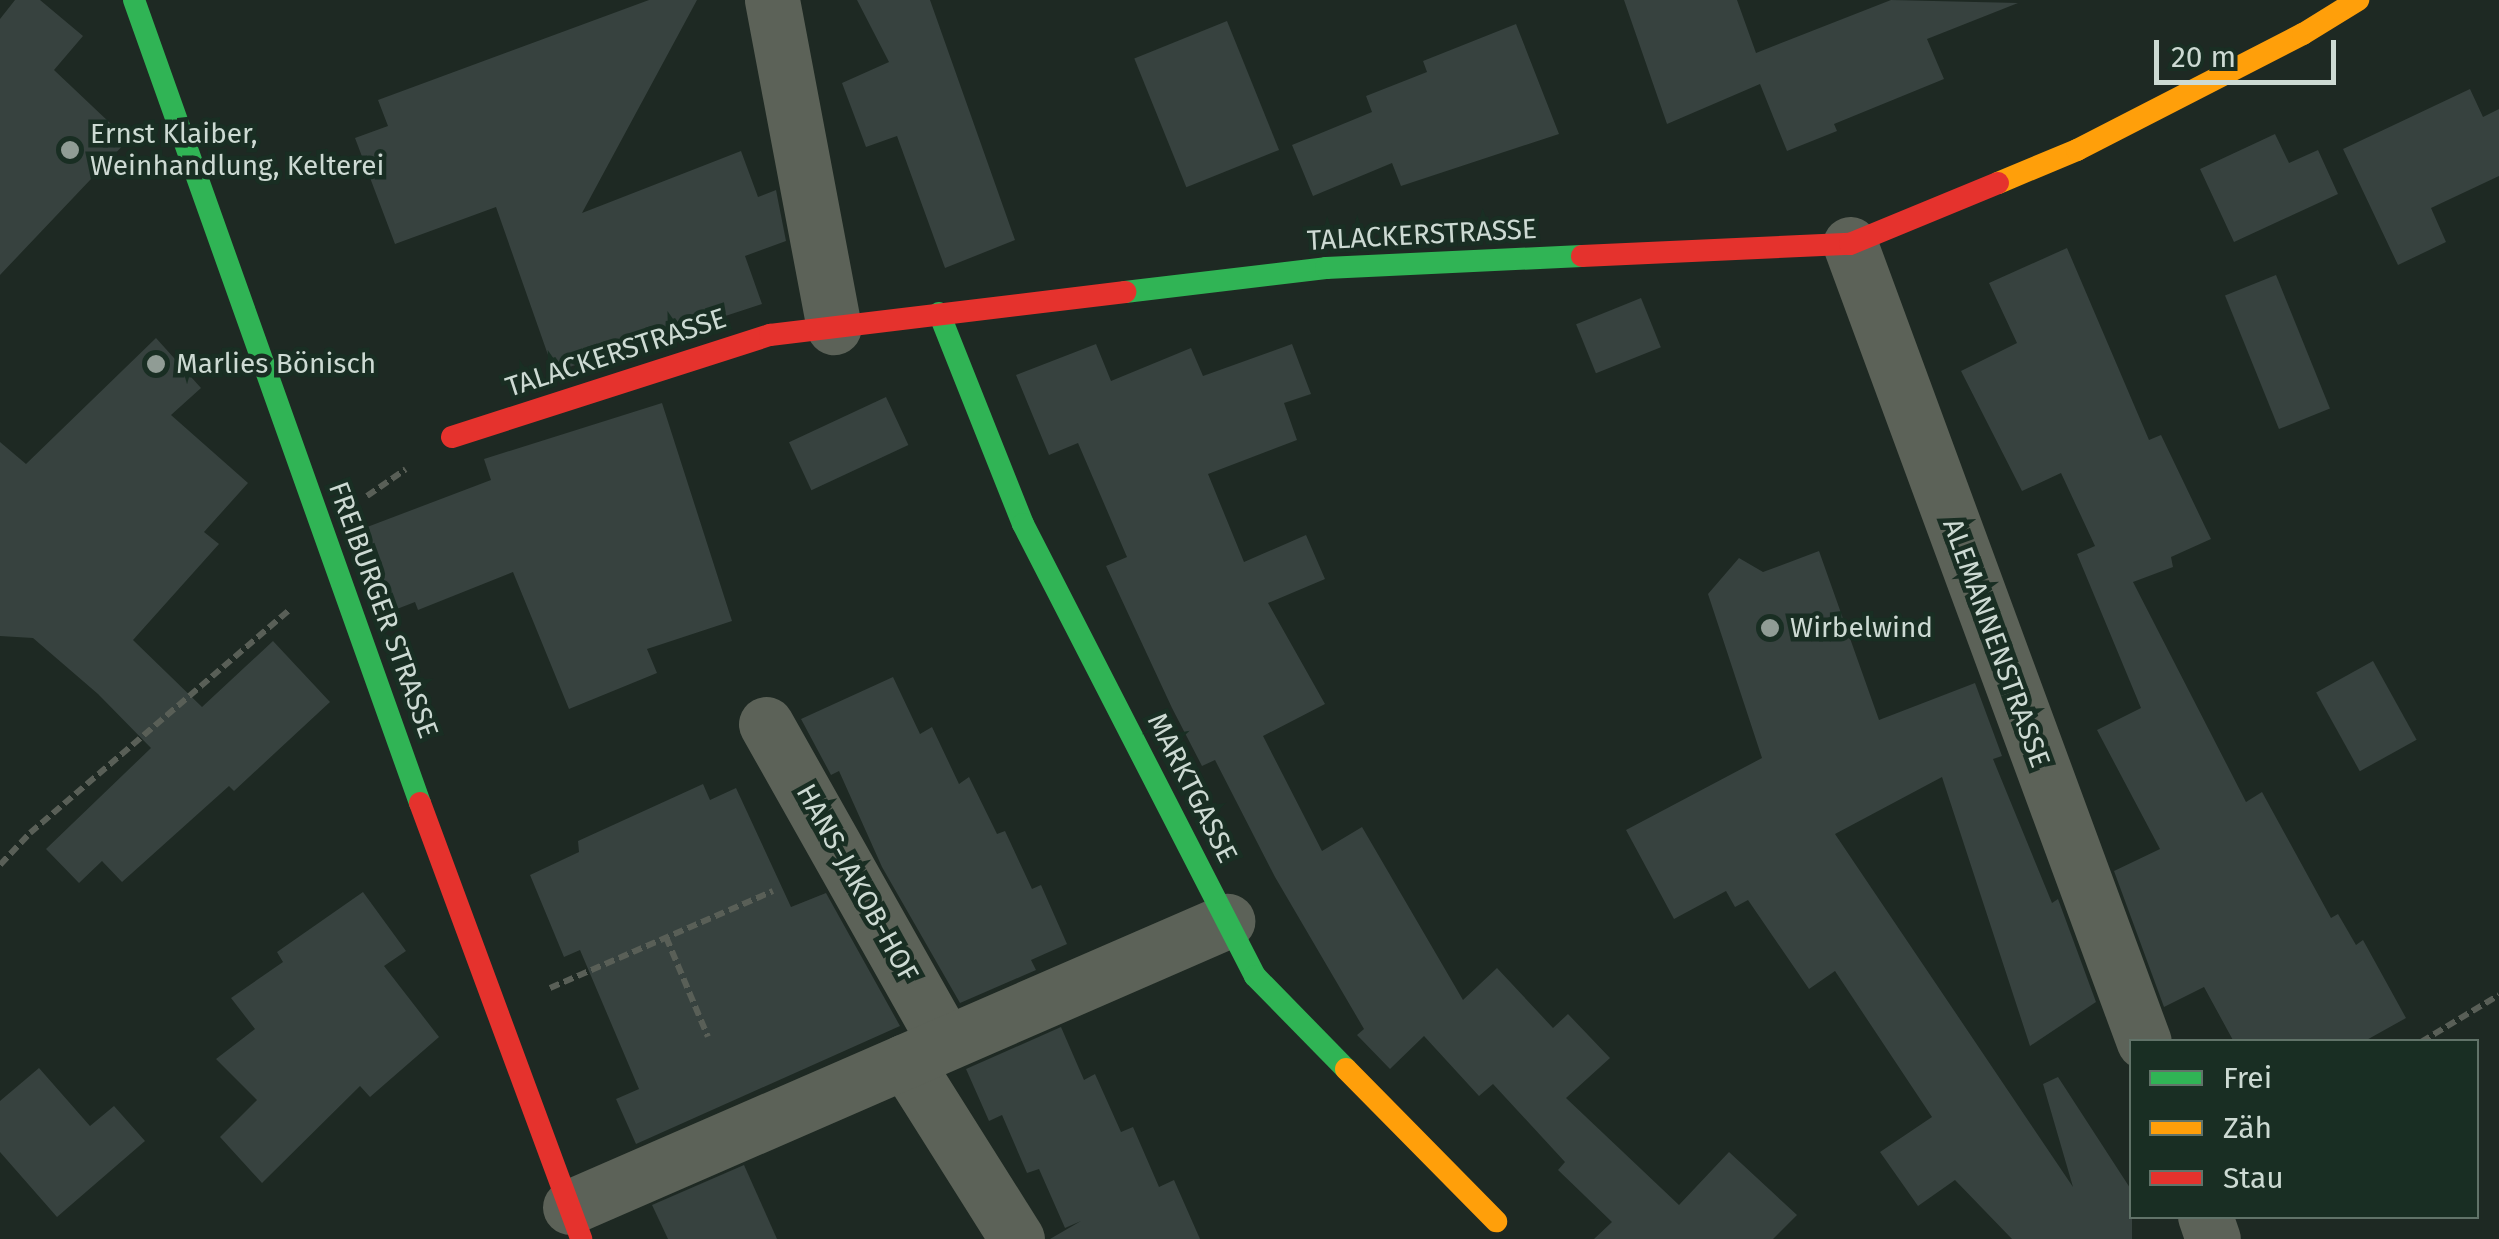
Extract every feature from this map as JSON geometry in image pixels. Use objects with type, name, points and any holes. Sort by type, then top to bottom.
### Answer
[{"type":"street","name":"FREIBURGER STRASSE","points":[[134,0],[323,538],[576,1223]]},
{"type":"street","points":[[772,0],[834,327]]},
{"type":"street","name":"TALACKERSTRASSE","points":[[452,437],[770,335],[1326,268],[1850,244],[2078,150],[2303,34],[2358,0]]},
{"type":"street","name":"ALEMANNENSTRASSE","points":[[1850,244],[2143,1039]]},
{"type":"street","name":"MARKTGASSE","points":[[939,313],[1023,524],[1255,976],[1496,1221]]},
{"type":"street","name":"HANS-JAKOB-HOF","points":[[766,724],[1017,1239]]},
{"type":"street","points":[[576,1223],[926,1052],[1227,920]]},
{"type":"path","points":[[323,538],[359,501],[452,437]]},
{"type":"path","points":[[0,865],[30,834],[335,570]]},
{"type":"path","points":[[498,1010],[773,891]]},
{"type":"path","points":[[666,937],[708,1037]]},
{"type":"path","points":[[2426,1039],[2499,995]]},
{"type":"building","points":[[15,0],[40,0],[83,36],[54,70],[128,140],[0,275],[0,19]]},
{"type":"building","points":[[649,0],[697,0],[582,213],[741,151],[758,197],[776,190],[786,241],[745,256],[762,304],[554,372],[496,207],[395,244],[355,138],[388,126],[378,100]]},
{"type":"building","points":[[857,0],[930,0],[1015,240],[945,268],[897,136],[866,147],[842,83],[889,62]]},
{"type":"building","points":[[1624,0],[1737,0],[1756,53],[1891,0],[2018,3],[1927,39],[1944,79],[1834,124],[1837,131],[1787,151],[1760,84],[1667,124]]},
{"type":"building","points":[[1227,21],[1279,150],[1186,187],[1134,58]]},
{"type":"building","points":[[1516,24],[1559,134],[1401,186],[1392,163],[1313,196],[1292,145],[1372,112],[1366,96],[1427,72],[1423,61]]},
{"type":"building","points":[[2470,89],[2483,117],[2499,109],[2499,176],[2431,208],[2446,242],[2398,265],[2343,149]]},
{"type":"building","points":[[2275,134],[2289,163],[2318,150],[2338,194],[2234,242],[2200,169]]},
{"type":"building","points":[[2067,248],[2149,440],[2161,435],[2211,539],[2171,557],[2173,567],[2133,582],[2246,802],[2262,792],[2331,918],[2338,914],[2356,945],[2363,940],[2406,1018],[2368,1039],[2232,1039],[2204,987],[2164,1007],[2114,871],[2160,849],[2097,730],[2141,708],[2077,554],[2095,546],[2061,473],[2022,491],[1961,371],[2017,343],[1989,283]]},
{"type":"building","points":[[2276,275],[2330,409],[2279,429],[2225,296]]},
{"type":"building","points":[[1641,298],[1661,347],[1596,373],[1576,324]]},
{"type":"building","points":[[156,338],[201,388],[171,415],[248,483],[204,532],[219,544],[133,640],[202,707],[273,641],[330,702],[234,791],[229,786],[122,882],[102,861],[79,883],[46,849],[151,748],[98,694],[33,638],[0,636],[0,442],[26,464]]},
{"type":"building","points":[[1096,344],[1111,381],[1191,348],[1203,376],[1292,344],[1311,394],[1284,403],[1297,440],[1208,474],[1244,562],[1306,535],[1325,579],[1268,603],[1325,704],[1263,736],[1322,851],[1362,827],[1463,1000],[1497,968],[1553,1028],[1568,1014],[1610,1058],[1566,1098],[1679,1205],[1729,1152],[1797,1215],[1773,1239],[1594,1239],[1612,1222],[1558,1170],[1565,1162],[1493,1084],[1479,1096],[1424,1036],[1390,1069],[1357,1035],[1364,1029],[1275,877],[1215,760],[1202,766],[1172,708],[1106,566],[1127,557],[1078,443],[1049,455],[1016,375]]},
{"type":"building","points":[[886,397],[908,445],[811,490],[789,442]]},
{"type":"building","points":[[662,403],[732,621],[647,649],[657,673],[569,709],[513,572],[418,610],[415,602],[384,614],[354,532],[491,480],[484,459]]},
{"type":"building","points":[[1819,551],[1879,720],[1975,683],[2002,756],[1993,759],[2052,903],[2058,899],[2096,1002],[2030,1046],[1942,777],[1835,834],[2073,1187],[2043,1084],[2058,1077],[2129,1186],[2132,1239],[2012,1239],[1955,1180],[1918,1206],[1880,1152],[1932,1117],[1835,971],[1809,989],[1748,900],[1735,907],[1726,891],[1674,919],[1626,830],[1762,758],[1708,594],[1739,558],[1763,572]]},
{"type":"building","points":[[2373,661],[2417,740],[2360,771],[2316,693]]},
{"type":"building","points":[[893,677],[920,734],[932,727],[959,784],[969,777],[997,834],[1005,831],[1032,889],[1041,885],[1067,944],[1031,960],[1036,970],[960,1003],[882,867],[839,771],[831,775],[801,719]]},
{"type":"building","points":[[703,784],[710,800],[736,788],[791,907],[826,893],[900,1026],[636,1144],[616,1099],[639,1089],[580,950],[564,957],[530,875],[579,852],[578,841]]},
{"type":"building","points":[[363,892],[406,951],[384,966],[439,1037],[370,1097],[360,1086],[262,1183],[220,1137],[257,1100],[216,1059],[255,1029],[231,998],[283,962],[277,952]]},
{"type":"building","points":[[1061,1027],[1084,1080],[1095,1074],[1121,1132],[1133,1127],[1159,1187],[1174,1180],[1200,1239],[1050,1239],[1081,1221],[1065,1228],[1039,1169],[1027,1173],[1002,1115],[989,1121],[966,1069]]},
{"type":"building","points":[[39,1068],[90,1126],[114,1106],[145,1141],[57,1217],[0,1152],[0,1101]]},
{"type":"building","points":[[744,1165],[777,1239],[668,1239],[652,1205]]},
{"type":"traffic: fast","points":[[134,0],[420,803]]},
{"type":"traffic: fast","points":[[1125,292],[1326,268],[1582,256]]},
{"type":"traffic: fast","points":[[939,313],[1023,524],[1255,976],[1346,1069]]},
{"type":"traffic: slow","points":[[1998,183],[2077,150],[2303,34],[2358,0]]},
{"type":"traffic: slow","points":[[1346,1069],[1496,1221]]},
{"type":"traffic: jam","points":[[1582,256],[1850,244],[1998,183]]},
{"type":"traffic: jam","points":[[452,437],[770,335],[1125,292]]},
{"type":"traffic: jam","points":[[420,803],[581,1239]]},
{"type":"place","name":"Ernst Klaiber, Weinhandlung, Kelterei","points":[[70,150]]},
{"type":"place","name":"Marlies Bönisch","points":[[156,364]]},
{"type":"place","name":"Wirbelwind","points":[[1770,628]]}]
